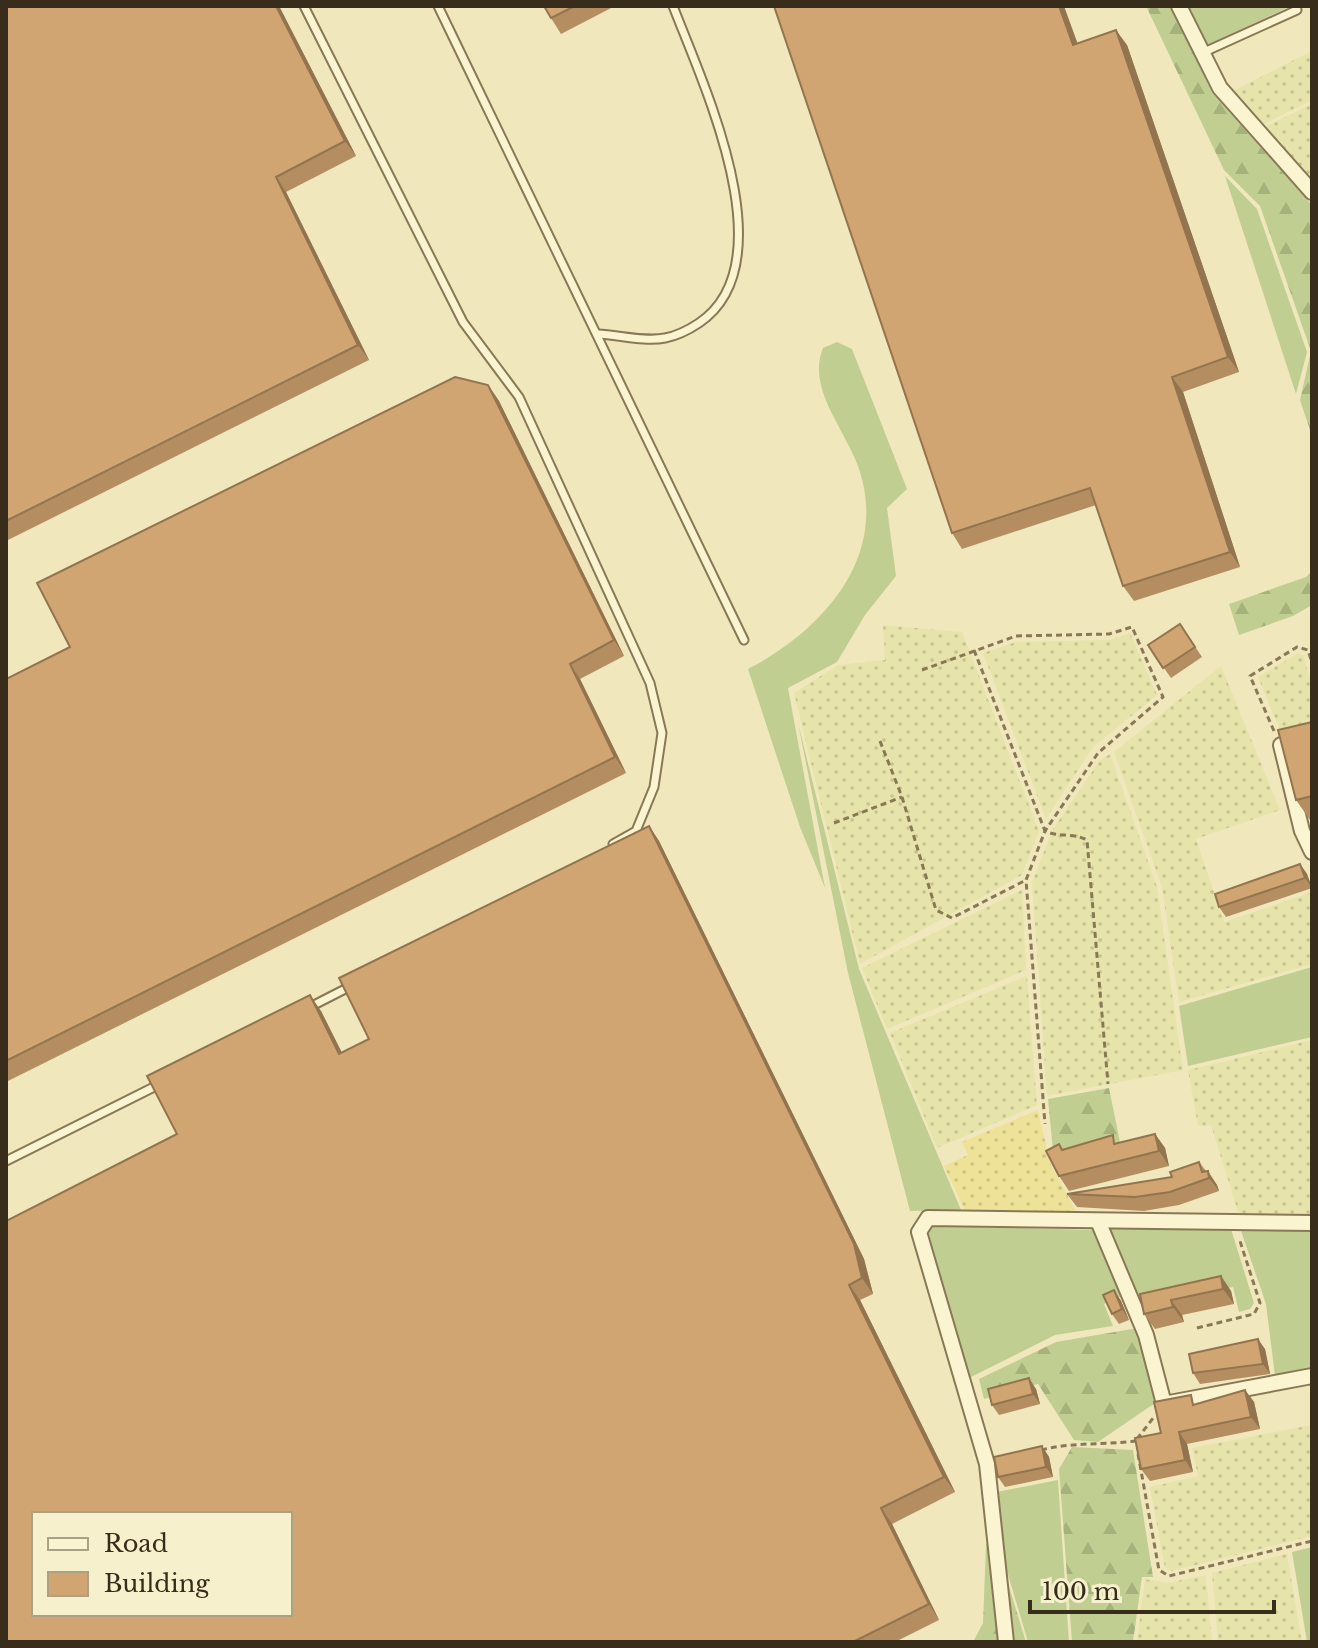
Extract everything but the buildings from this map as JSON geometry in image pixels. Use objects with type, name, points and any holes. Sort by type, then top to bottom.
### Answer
[{"type":"street","points":[[1179,6],[1220,88],[1312,192]]},
{"type":"street","points":[[1281,745],[1302,831],[1312,852]]},
{"type":"street","points":[[1006,1642],[987,1464],[919,1232],[928,1218],[1312,1223]]},
{"type":"street","points":[[1098,1221],[1146,1335],[1164,1404],[1312,1376]]},
{"type":"lane","points":[[304,6],[463,322],[519,397],[650,683],[662,733],[654,787],[636,831],[609,846]]},
{"type":"lane","points":[[438,6],[744,640]]},
{"type":"lane","points":[[598,334],[665,338],[692,327],[720,305],[735,273],[740,244],[734,190],[719,129],[673,6]]},
{"type":"lane","points":[[1202,53],[1297,10]]},
{"type":"lane","points":[[294,1015],[365,979]]},
{"type":"lane","points":[[6,1161],[167,1080]]},
{"type":"path","points":[[922,670],[1016,636],[1109,634],[1132,627],[1163,697],[1098,753],[1045,831],[1026,880],[1045,1124]]},
{"type":"path","points":[[1281,745],[1250,676],[1297,647],[1308,650],[1312,663]]},
{"type":"path","points":[[974,650],[1045,831],[1058,837],[1076,834],[1087,840],[1108,1084]]},
{"type":"path","points":[[880,741],[902,797],[936,910],[952,918],[1026,880]]},
{"type":"path","points":[[834,823],[902,797]]},
{"type":"path","points":[[1197,1328],[1254,1314],[1260,1303],[1234,1223]]},
{"type":"path","points":[[1029,1453],[1071,1442],[1100,1446],[1136,1441],[1164,1404]]},
{"type":"path","points":[[1136,1441],[1159,1570],[1169,1576],[1312,1541]]},
{"type":"shaded area","points":[[1312,51],[1312,100],[1264,124],[1233,91]]},
{"type":"shaded area","points":[[1312,104],[1312,180],[1265,127]]},
{"type":"shaded area","points":[[883,625],[962,632],[1039,831],[1022,875],[860,964],[794,693],[838,665],[885,660]]},
{"type":"shaded area","points":[[1130,633],[1157,695],[1093,747],[1046,819],[983,653],[1016,642],[1109,640]]},
{"type":"shaded area","points":[[1298,653],[1304,656],[1312,688],[1312,732],[1284,740],[1258,677]]},
{"type":"shaded area","points":[[1221,666],[1280,810],[1196,839],[1224,922],[1312,892],[1312,964],[1179,1002],[1162,887],[1114,752]]},
{"type":"shaded area","points":[[1110,754],[1157,887],[1183,1070],[1047,1096],[1032,882],[1053,829],[1100,760]]},
{"type":"shaded area","points":[[1022,890],[1026,970],[887,1029],[862,968]]},
{"type":"shaded area","points":[[1027,976],[1037,1105],[937,1148],[890,1033]]},
{"type":"shaded area","points":[[1312,1040],[1312,1216],[1239,1215],[1211,1125],[1198,1126],[1188,1070]]},
{"type":"shaded area","points":[[1312,1425],[1312,1536],[1172,1571],[1165,1568],[1150,1487],[1198,1476],[1192,1448]]},
{"type":"shaded area","points":[[1287,1554],[1302,1642],[1218,1642],[1212,1573]]},
{"type":"shaded area","points":[[1206,1575],[1212,1642],[1137,1642],[1145,1579],[1168,1583]]},
{"type":"green space","points":[[1146,6],[1171,6],[1212,93],[1312,205],[1312,436],[1300,400],[1311,351],[1260,206],[1224,170]]},
{"type":"green space","points":[[1186,6],[1291,6],[1205,46]]},
{"type":"green space","points":[[1225,176],[1257,209],[1307,352],[1296,394]]},
{"type":"green space","points":[[837,342],[852,349],[907,489],[887,508],[896,576],[865,615],[837,662],[788,688],[825,888],[800,827],[748,669],[776,653],[825,610],[844,585],[858,557],[865,527],[865,495],[856,461],[828,406],[819,377],[823,348]]},
{"type":"green space","points":[[1312,571],[1312,605],[1293,616],[1239,635],[1229,604],[1306,577]]},
{"type":"green space","points":[[798,723],[859,969],[961,1210],[910,1211],[848,973]]},
{"type":"green space","points":[[1312,967],[1312,1037],[1188,1066],[1179,1006]]},
{"type":"green space","points":[[1109,1088],[1121,1147],[1054,1161],[1048,1099]]},
{"type":"green space","points":[[933,1226],[1093,1230],[1122,1296],[1104,1304],[1113,1326],[1055,1335],[969,1378],[927,1233]]},
{"type":"green space","points":[[1108,1227],[1231,1229],[1254,1303],[1250,1309],[1239,1312],[1233,1287],[1141,1306]]},
{"type":"green space","points":[[1240,1228],[1312,1229],[1312,1370],[1275,1376],[1266,1304]]},
{"type":"green space","points":[[1138,1328],[1158,1401],[1098,1442],[1074,1440],[1038,1384],[984,1399],[979,1379],[1056,1342]]},
{"type":"green space","points":[[1072,1447],[1133,1450],[1153,1577],[1142,1577],[1133,1642],[1072,1642],[1059,1469]]},
{"type":"green space","points":[[1058,1480],[1069,1642],[1028,1642],[1002,1554],[997,1492]]},
{"type":"green space","points":[[990,1543],[1002,1642],[973,1642],[983,1623],[986,1544]]},
{"type":"green space","points":[[1312,1547],[1312,1642],[1307,1642],[1292,1552]]},
{"type":"green space","points":[[1003,1567],[1026,1642],[1012,1642]]},
{"type":"sand","points":[[1038,1110],[1050,1163],[1078,1215],[965,1211],[944,1166],[968,1155],[962,1142]]}]
